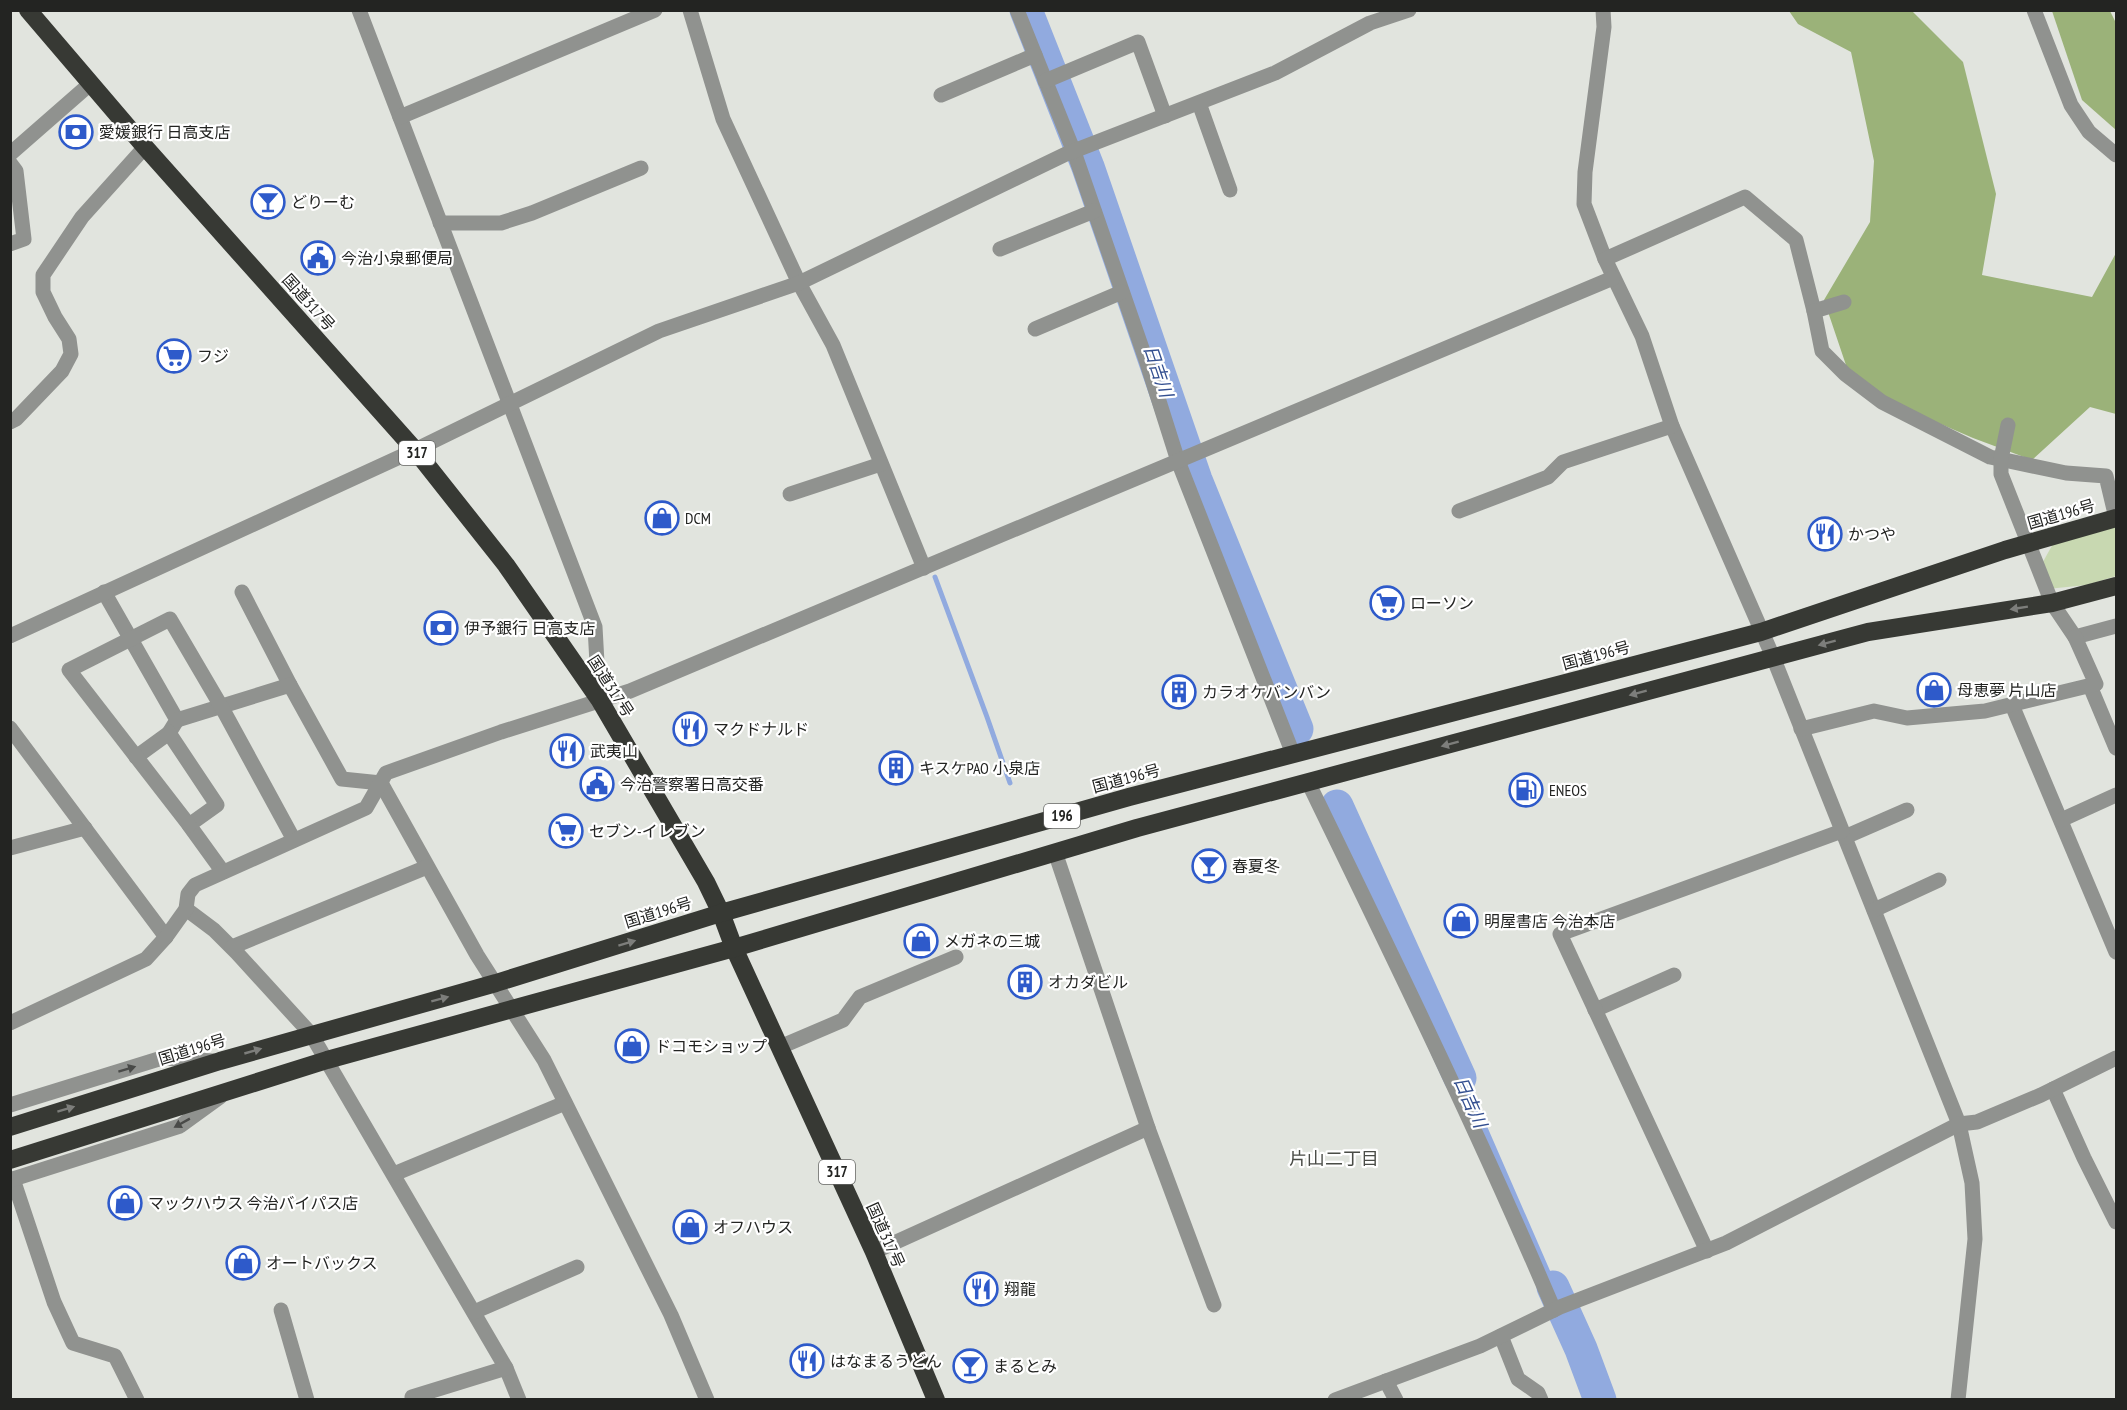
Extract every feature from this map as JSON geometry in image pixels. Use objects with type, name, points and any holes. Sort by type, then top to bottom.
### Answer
[{"type":"highway","name":"国道317号","points":[[28,10],[145,147],[415,450],[506,565],[599,699],[706,882],[721,913],[734,948],[874,1252],[936,1400]]},
{"type":"highway","name":"国道196号","points":[[10,1127],[220,1061],[496,983],[721,913],[1129,797],[1761,632],[2029,543],[2116,518]]},
{"type":"highway","name":"196","points":[[10,1160],[327,1060],[734,948],[1055,852],[1308,782],[1868,632],[2052,603],[2116,586]]},
{"type":"street","points":[[359,10],[595,627],[599,699]]},
{"type":"street","points":[[400,117],[656,10]]},
{"type":"street","points":[[690,10],[723,119],[799,283],[833,345],[924,568]]},
{"type":"street","points":[[1017,10],[1074,152],[1146,360],[1178,461],[1293,754]]},
{"type":"street","points":[[10,636],[415,450],[659,331],[799,283],[1074,152],[1275,73],[1370,24],[1409,10]]},
{"type":"street","points":[[1603,10],[1604,27],[1585,172],[1584,204],[1613,278],[1642,336],[1672,426],[1773,657],[1959,1124],[1972,1183],[1975,1239],[1958,1400]]},
{"type":"street","points":[[2034,10],[2071,105],[2089,132],[2116,155]]},
{"type":"street","points":[[1045,81],[1138,42],[1165,116]]},
{"type":"street","points":[[941,95],[1035,56]]},
{"type":"street","points":[[10,154],[90,84]]},
{"type":"street","points":[[1199,103],[1230,190]]},
{"type":"street","points":[[10,422],[62,371],[71,354],[69,339],[43,292],[43,274],[82,217],[145,147]]},
{"type":"street","points":[[10,163],[16,171],[24,239],[10,244]]},
{"type":"street","points":[[440,223],[501,223],[532,213],[641,168]]},
{"type":"street","points":[[1605,259],[1745,196],[1796,240],[1822,351],[1845,374],[1882,402],[1990,457],[2066,473],[2106,476],[2116,518]]},
{"type":"street","points":[[1000,249],[1094,211]]},
{"type":"street","points":[[10,1023],[146,959],[166,937],[186,909],[188,894],[195,885],[366,808],[386,773],[599,699],[630,691],[1613,278]]},
{"type":"street","points":[[1035,328],[1122,292]]},
{"type":"street","points":[[1814,311],[1844,302]]},
{"type":"street","points":[[1801,729],[1874,711],[1907,718],[1985,711],[2096,684],[2075,637],[2052,603],[2001,474],[2001,459],[2008,425]]},
{"type":"street","points":[[1460,511],[1548,477],[1563,462],[1672,426]]},
{"type":"street","points":[[790,494],[881,464]]},
{"type":"street","points":[[104,592],[131,640],[173,727],[217,805],[189,825]]},
{"type":"street","points":[[242,592],[342,779],[381,783]]},
{"type":"street","points":[[223,872],[69,670],[170,619],[221,706],[294,840]]},
{"type":"street","points":[[2075,637],[2116,626]]},
{"type":"street","points":[[136,757],[173,727],[221,706],[290,685]]},
{"type":"street","points":[[2090,686],[2116,748]]},
{"type":"street","points":[[2012,705],[2116,952]]},
{"type":"street","points":[[10,728],[166,937]]},
{"type":"street","points":[[1308,782],[1430,1032],[1518,1225],[1562,1307]]},
{"type":"street","points":[[381,783],[477,955],[544,1060],[672,1315],[706,1400]]},
{"type":"street","points":[[2061,820],[2116,795]]},
{"type":"street","points":[[1707,1251],[1560,934],[1906,810]]},
{"type":"street","points":[[10,848],[85,828]]},
{"type":"street","points":[[1055,852],[1148,1128],[1214,1305]]},
{"type":"street","points":[[232,947],[427,867]]},
{"type":"street","points":[[1874,910],[1939,880]]},
{"type":"street","points":[[186,909],[232,947],[311,1034],[506,1368],[519,1400]]},
{"type":"street","points":[[780,1047],[843,1020],[860,997],[956,957]]},
{"type":"street","points":[[1595,1010],[1674,975]]},
{"type":"street","points":[[10,1104],[162,1058],[220,1061]]},
{"type":"street","points":[[1335,1400],[1480,1346],[1562,1307],[1726,1244],[1959,1124],[1977,1122],[2053,1089],[2116,1058]]},
{"type":"street","points":[[2053,1089],[2116,1222]]},
{"type":"street","points":[[136,1400],[115,1356],[73,1343],[54,1302],[12,1180],[180,1126],[230,1090]]},
{"type":"street","points":[[394,1174],[565,1102]]},
{"type":"street","points":[[874,1252],[1148,1128]]},
{"type":"street","points":[[474,1312],[577,1267]]},
{"type":"street","points":[[281,1310],[307,1400]]},
{"type":"street","points":[[1501,1336],[1518,1379],[1538,1393],[1541,1400]]},
{"type":"street","points":[[412,1397],[506,1368]]},
{"type":"street","points":[[1386,1381],[1396,1400]]},
{"type":"green space","points":[[1789,11],[1912,11],[1963,62],[1996,194],[1982,275],[2092,297],[2116,253],[2116,414],[2090,407],[2032,460],[1973,438],[1885,400],[1849,374],[1824,300],[1870,222],[1874,161],[1851,52],[1798,24]]},
{"type":"green space","points":[[2052,11],[2110,11],[2116,23],[2116,130],[2082,100]]},
{"type":"green space","points":[[2116,523],[2116,576],[2087,585],[2047,589],[2039,569],[2054,542]]},
{"type":"water","points":[[1353,822],[1401,918],[1442,1023],[1551,1273],[1600,1399],[1592,1399],[1552,1289],[1346,826]]},
{"type":"waterway","name":"日吉川","points":[[1026,10],[1088,167],[1196,480],[1297,729]]},
{"type":"waterway","points":[[935,577],[1010,783]]},
{"type":"waterway","name":"日吉川","points":[[1337,806],[1460,1078]]},
{"type":"waterway","name":"日吉川","points":[[1553,1287],[1581,1349],[1600,1400]]},
{"type":"place","name":"愛媛銀行 日高支店","points":[[76,132]]},
{"type":"place","name":"どりーむ","points":[[268,202]]},
{"type":"place","name":"今治小泉郵便局","points":[[318,258]]},
{"type":"place","name":"フジ","points":[[174,356]]},
{"type":"place","name":"DCM","points":[[662,518]]},
{"type":"place","name":"かつや","points":[[1825,534]]},
{"type":"place","name":"ローソン","points":[[1387,603]]},
{"type":"place","name":"伊予銀行 日高支店","points":[[441,628]]},
{"type":"place","name":"母恵夢 片山店","points":[[1934,690]]},
{"type":"place","name":"カラオケバンバン","points":[[1179,692]]},
{"type":"place","name":"マクドナルド","points":[[690,729]]},
{"type":"place","name":"武夷山","points":[[567,751]]},
{"type":"place","name":"キスケPAO 小泉店","points":[[896,768]]},
{"type":"place","name":"今治警察署日高交番","points":[[597,784]]},
{"type":"place","name":"ENEOS","points":[[1526,790]]},
{"type":"place","name":"セブン-イレブン","points":[[566,831]]},
{"type":"place","name":"春夏冬","points":[[1209,866]]},
{"type":"place","name":"明屋書店 今治本店","points":[[1461,921]]},
{"type":"place","name":"メガネの三城","points":[[921,941]]},
{"type":"place","name":"オカダビル","points":[[1025,982]]},
{"type":"place","name":"ドコモショップ","points":[[632,1046]]},
{"type":"place","name":"マックハウス 今治バイパス店","points":[[125,1203]]},
{"type":"place","name":"オフハウス","points":[[690,1227]]},
{"type":"place","name":"オートバックス","points":[[243,1263]]},
{"type":"place","name":"翔龍","points":[[981,1289]]},
{"type":"place","name":"はなまるうどん","points":[[807,1361]]},
{"type":"place","name":"まるとみ","points":[[970,1366]]},
{"type":"district","name":"片山二丁目","points":[[1334,1159]]}]
